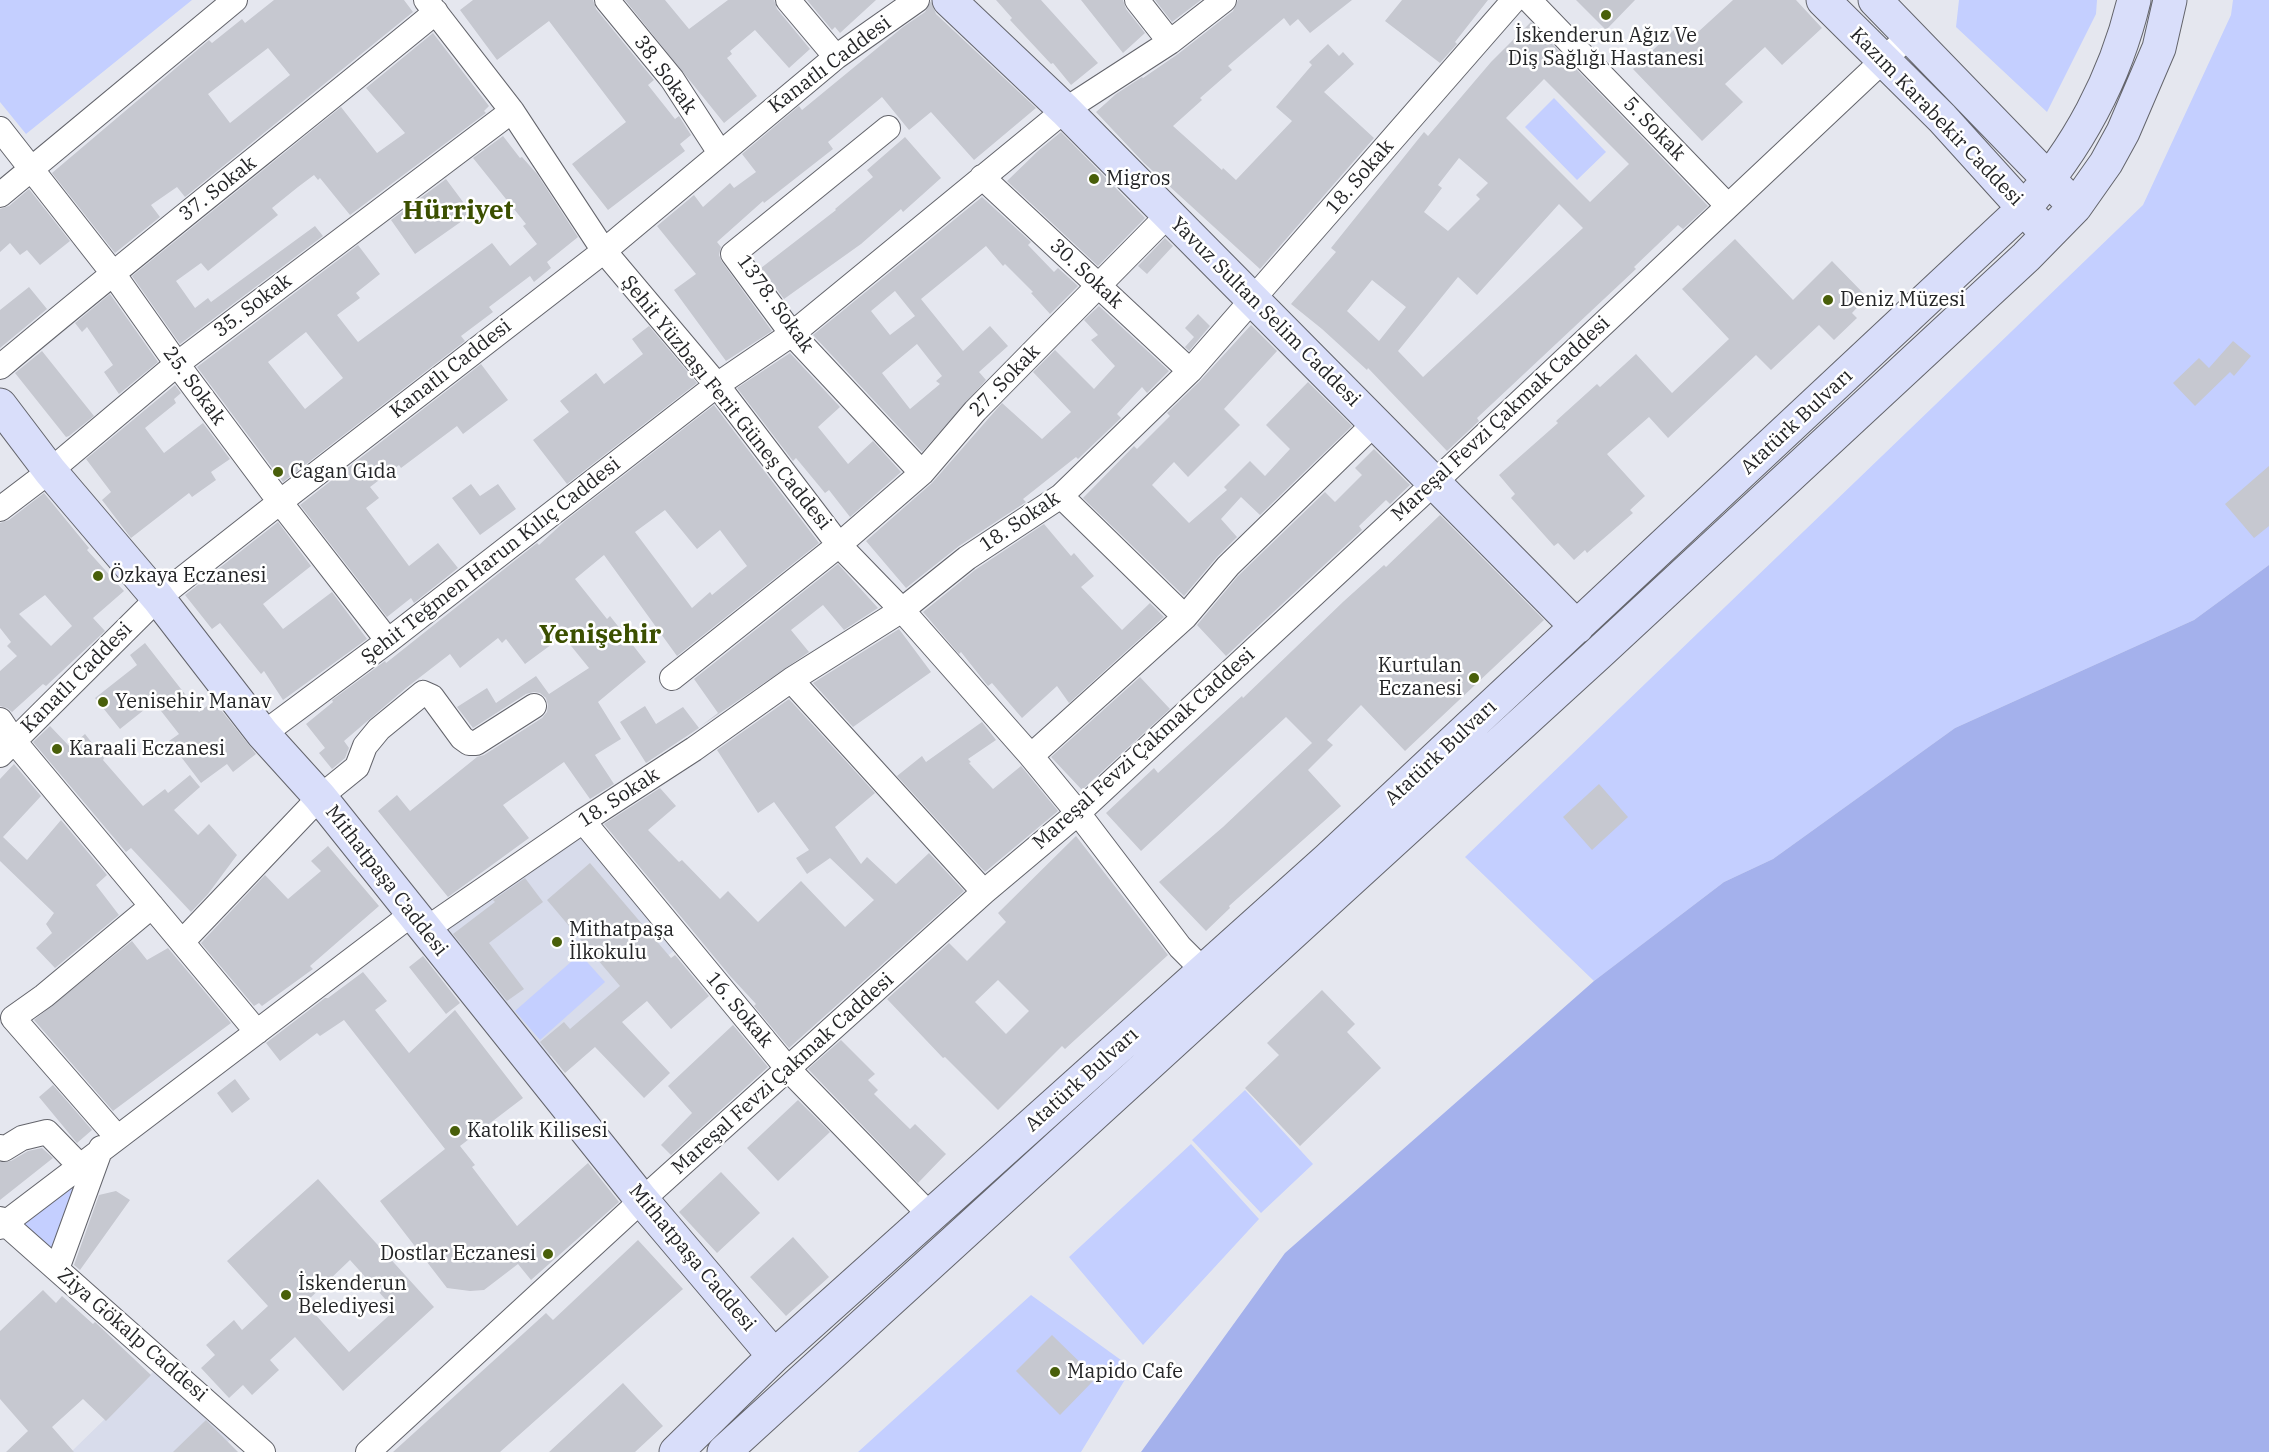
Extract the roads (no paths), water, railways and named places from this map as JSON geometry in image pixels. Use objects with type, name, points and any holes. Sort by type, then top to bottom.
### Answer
[{"type":"street","points":[[0,195],[235,0]]},
{"type":"street","name":"38. Sokak","points":[[607,0],[672,79],[720,153]]},
{"type":"street","points":[[788,0],[836,57]]},
{"type":"street","name":"Kanatlı Caddesi","points":[[7,748],[158,598],[604,251],[836,57],[917,0]]},
{"type":"street","name":"Yavuz Sultan Selim Caddesi","points":[[949,0],[1065,110],[1578,627]]},
{"type":"street","points":[[1137,0],[1170,42]]},
{"type":"street","points":[[717,385],[792,334],[1065,110],[1170,42],[1224,0]]},
{"type":"street","name":"18. Sokak","points":[[1,1223],[257,1032],[419,922],[583,821],[694,749],[791,680],[902,610],[967,558],[1061,496],[1190,371],[1514,0]]},
{"type":"street","name":"5. Sokak","points":[[1529,0],[1728,206]]},
{"type":"street","name":"Kazım Karabekir Caddesi","points":[[1823,0],[1942,118],[2048,234]]},
{"type":"street","name":"Kazım Karabekir Caddesi","points":[[1875,0],[2075,207]]},
{"type":"street","name":"Atatürk Bulvarı","points":[[676,1452],[774,1356],[1328,859],[2024,208],[2050,179],[2072,149],[2092,112],[2128,28],[2134,0]]},
{"type":"street","name":"Atatürk Bulvarı","points":[[724,1452],[1581,669],[2026,257],[2075,207],[2106,163],[2123,132],[2159,48],[2170,0]]},
{"type":"street","name":"Şehit Yüzbaşı Ferit Güneş Caddesi","points":[[431,6],[512,111],[604,251],[717,385],[839,545],[902,610],[1031,756],[1078,813],[1180,947],[1204,971]]},
{"type":"street","name":"37. Sokak","points":[[0,366],[112,272],[277,143],[431,6]]},
{"type":"street","name":"Mareşal Fevzi Çakmak Caddesi","points":[[368,1452],[642,1200],[984,892],[1078,813],[1434,483],[1910,35]]},
{"type":"street","name":"35. Sokak","points":[[0,509],[50,471],[177,364],[512,111]]},
{"type":"street","name":"1378. Sokak","points":[[888,128],[733,254],[792,334],[922,473]]},
{"type":"street","name":"25. Sokak","points":[[0,129],[112,272],[177,364],[388,641]]},
{"type":"street","name":"30. Sokak","points":[[982,177],[1190,371]]},
{"type":"street","name":"27. Sokak","points":[[672,678],[839,545],[922,473],[975,411],[1097,284],[1168,215]]},
{"type":"street","name":"Şehit Teğmen Harun Kılıç Caddesi","points":[[263,734],[388,641],[717,385]]},
{"type":"street","name":"Mithatpaşa Caddesi","points":[[0,405],[50,471],[158,598],[263,734],[320,797],[642,1200],[774,1356]]},
{"type":"street","points":[[1031,756],[1185,617],[1228,567],[1375,423]]},
{"type":"street","points":[[1061,496],[1185,617]]},
{"type":"street","points":[[791,680],[984,892]]},
{"type":"street","points":[[182,942],[320,797],[357,767],[365,746],[379,729],[423,693],[432,697],[462,738],[469,743],[476,743],[534,706]]},
{"type":"street","points":[[0,720],[7,748],[152,906],[257,1032]]},
{"type":"street","name":"16. Sokak","points":[[583,821],[789,1069],[931,1216]]},
{"type":"street","points":[[57,1269],[109,1142],[13,1018],[44,996],[152,906]]},
{"type":"street","points":[[0,1147],[4,1149],[22,1138],[47,1132],[79,1165]]},
{"type":"street","name":"Ziya Gökalp Caddesi","points":[[1,1223],[57,1269],[263,1452]]},
{"type":"place","name":"İskenderun Ağız Ve Diş Sağlığı Hastanesi","points":[[1606,15]]},
{"type":"place","name":"Migros","points":[[1094,179]]},
{"type":"place","name":"Deniz Müzesi","points":[[1828,300]]},
{"type":"place","name":"Cagan Gıda","points":[[278,472]]},
{"type":"place","name":"Özkaya Eczanesi","points":[[98,576]]},
{"type":"place","name":"Kurtulan Eczanesi","points":[[1474,678]]},
{"type":"place","name":"Yenisehir Manav","points":[[103,702]]},
{"type":"place","name":"Karaali Eczanesi","points":[[57,749]]},
{"type":"place","name":"Mithatpaşa İlkokulu","points":[[557,942]]},
{"type":"place","name":"Katolik Kilisesi","points":[[455,1131]]},
{"type":"place","name":"Dostlar Eczanesi","points":[[548,1254]]},
{"type":"place","name":"İskenderun Belediyesi","points":[[286,1295]]},
{"type":"place","name":"Mapido Cafe","points":[[1055,1372]]},
{"type":"district","name":"Hürriyet","points":[[458,211]]},
{"type":"district","name":"Yenişehir","points":[[600,635]]}]
